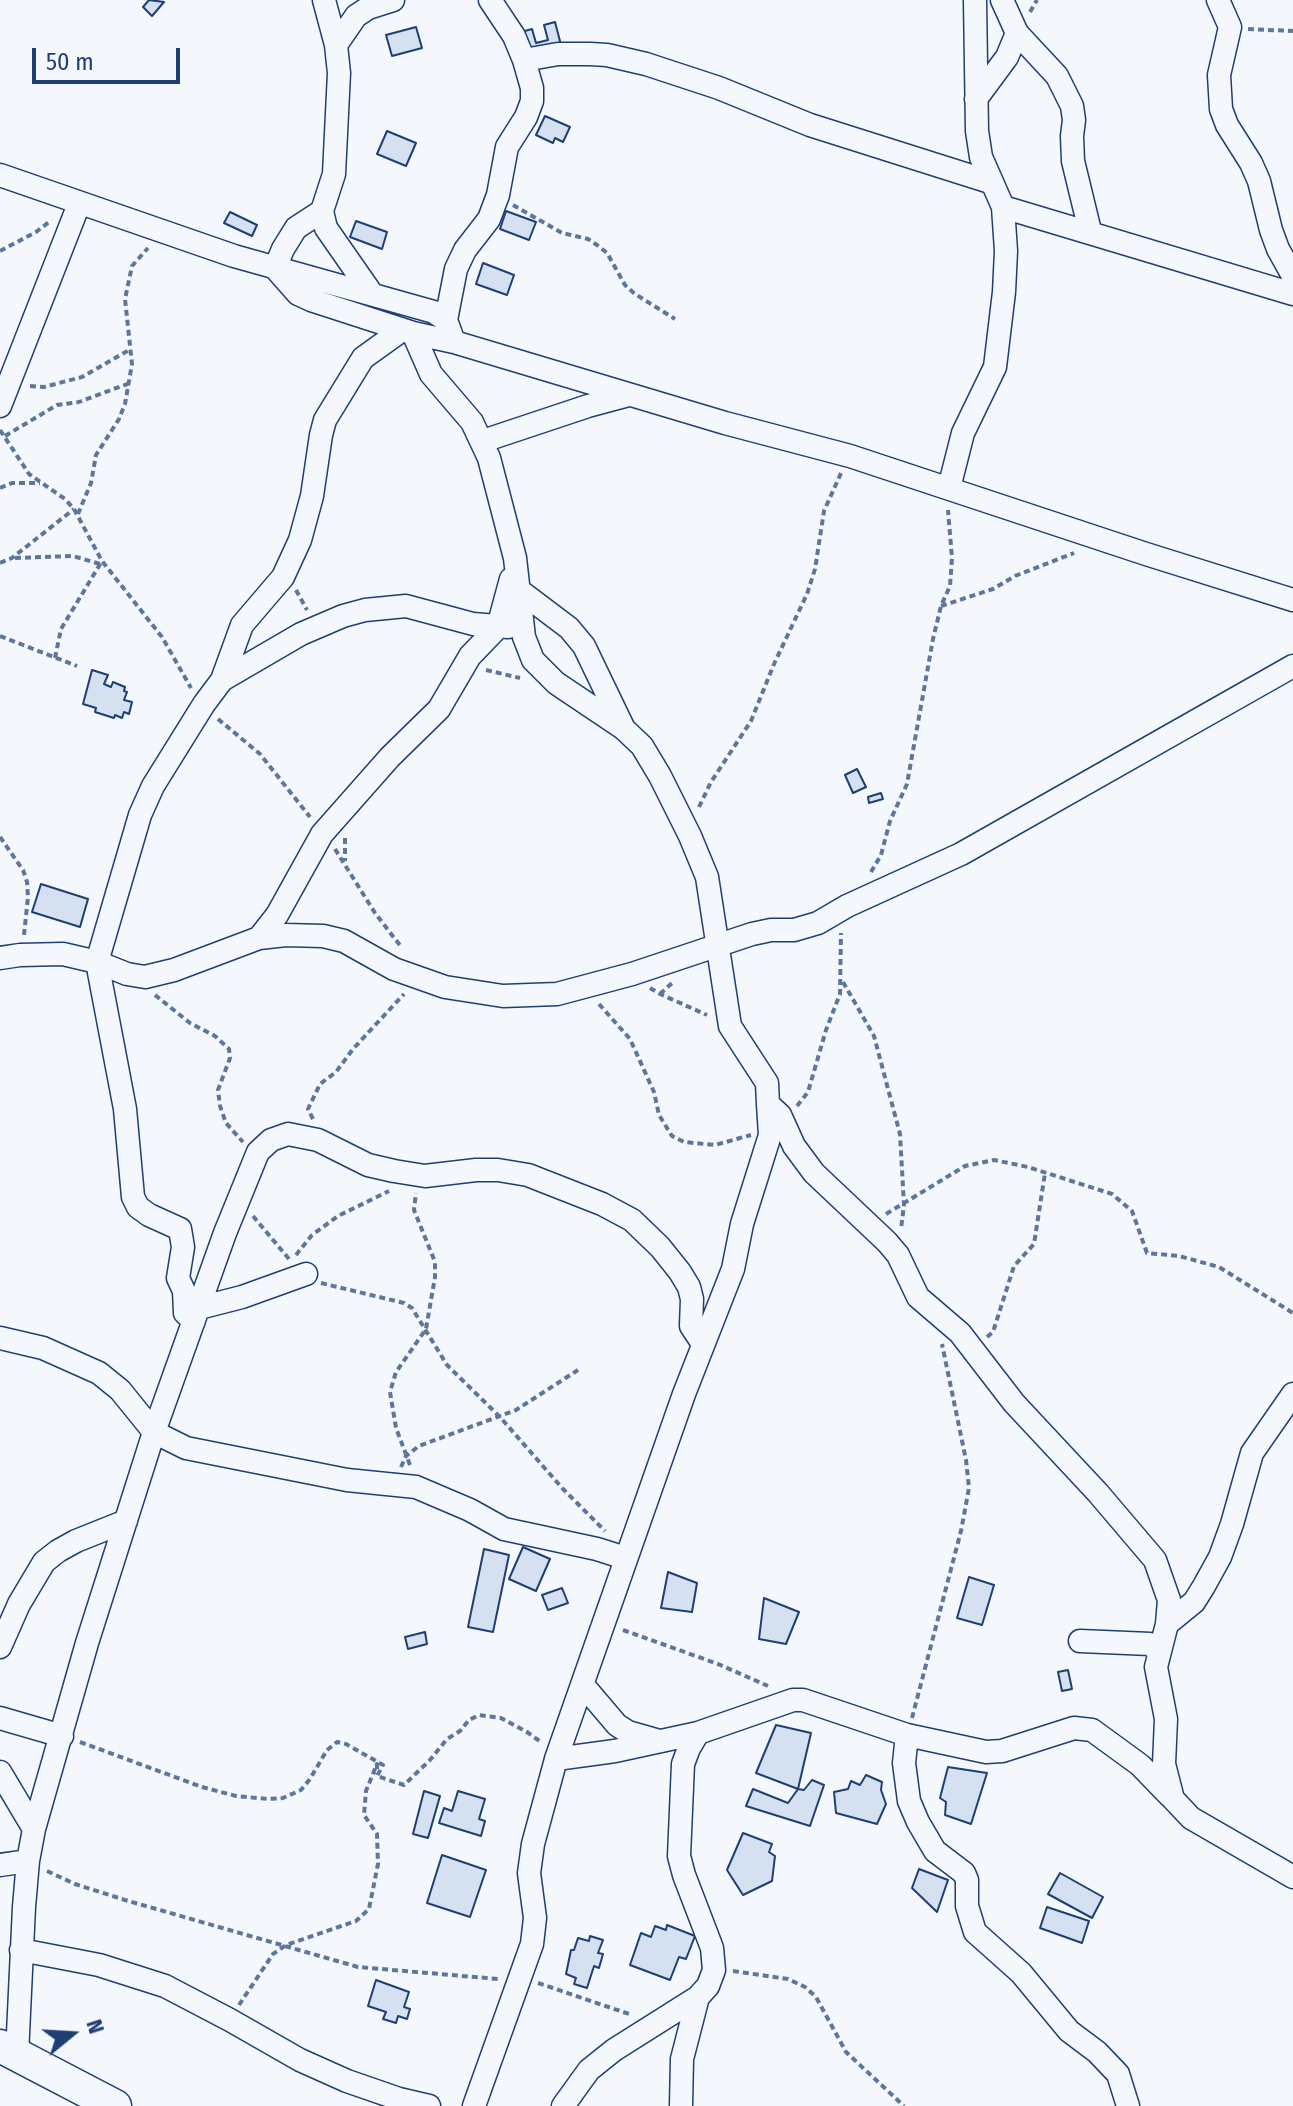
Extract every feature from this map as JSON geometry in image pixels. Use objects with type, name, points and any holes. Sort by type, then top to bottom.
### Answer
[{"type":"highway","points":[[8,2051],[115,2106]]},
{"type":"street","points":[[324,0],[336,45],[339,73],[334,174],[322,211],[326,228],[372,294]]},
{"type":"street","points":[[336,45],[356,16],[368,8],[393,0]]},
{"type":"street","points":[[454,342],[446,320],[456,269],[465,250],[489,219],[498,195],[507,147],[532,101],[532,88],[524,60],[501,14],[490,0]]},
{"type":"street","points":[[949,488],[963,433],[995,367],[1005,278],[1003,207],[981,157],[976,99],[975,0]]},
{"type":"street","points":[[1002,0],[1017,33],[1057,76],[1072,106],[1073,161],[1090,231]]},
{"type":"street","points":[[1218,0],[1230,27],[1219,75],[1221,109],[1259,181],[1271,230],[1293,276]]},
{"type":"street","points":[[976,99],[1007,57],[1017,33]]},
{"type":"street","points":[[524,60],[558,54],[590,54],[646,64],[719,88],[810,125],[990,182]]},
{"type":"street","points":[[0,175],[165,233],[275,268],[434,312],[446,320]]},
{"type":"street","points":[[4,396],[74,202]]},
{"type":"street","points":[[1003,207],[1293,294]]},
{"type":"street","points":[[275,268],[296,228],[322,211]]},
{"type":"street","points":[[275,268],[298,294],[407,332],[454,342],[629,395],[850,456],[1293,600]]},
{"type":"street","points":[[306,1274],[197,1315],[185,1313],[184,1291],[178,1278],[183,1247],[180,1229],[149,1215],[138,1207],[133,1197],[127,1119],[97,962],[140,815],[153,786],[222,680],[242,625],[283,577],[300,540],[312,496],[325,420],[363,358],[365,338],[360,316]]},
{"type":"street","points":[[363,358],[407,332]]},
{"type":"street","points":[[407,332],[431,374],[472,422],[483,441],[515,558],[522,627],[533,660],[556,683],[623,728],[642,746],[690,836],[707,877],[727,1013],[735,1036],[767,1083],[773,1118],[742,1224],[733,1269],[626,1556],[556,1759],[533,1844],[529,1873],[535,1918],[532,1944],[474,2106]]},
{"type":"street","points":[[483,441],[629,395]]},
{"type":"street","points":[[259,938],[295,884],[322,834],[390,757],[439,709],[470,656],[498,627],[508,597],[515,558]]},
{"type":"street","points":[[520,591],[569,628],[584,646],[623,728]]},
{"type":"street","points":[[222,680],[286,642],[329,621],[365,610],[406,606],[473,624],[522,627]]},
{"type":"street","points":[[10,956],[63,954],[136,976],[158,975],[259,938],[323,936],[344,941],[394,969],[466,992],[503,996],[557,994],[632,974],[762,931],[806,928],[961,854],[1293,666]]},
{"type":"street","points":[[773,1118],[814,1173],[898,1255],[918,1297],[949,1321],[1014,1403],[1155,1560],[1169,1600],[1167,1624],[1156,1667],[1167,1734],[1164,1764],[1173,1799]]},
{"type":"street","points":[[8,2051],[21,1950],[30,1822],[62,1736],[87,1643],[154,1432],[258,1152],[271,1140],[288,1134],[318,1140],[368,1165],[416,1174],[476,1170],[528,1175],[602,1204],[632,1220],[660,1247],[689,1287],[691,1326],[703,1344]]},
{"type":"street","points":[[0,1338],[43,1348],[99,1373],[120,1390],[154,1432],[186,1448],[347,1480],[416,1487],[470,1510],[504,1529],[626,1556]]},
{"type":"street","points":[[1167,1624],[1194,1602],[1204,1586],[1228,1535],[1252,1453],[1293,1394]]},
{"type":"street","points":[[0,1647],[19,1604],[44,1562],[76,1541],[126,1521]]},
{"type":"street","points":[[1080,1641],[1150,1644],[1159,1651]]},
{"type":"street","points":[[583,1685],[617,1725],[628,1732],[659,1741],[672,1750],[683,1764]]},
{"type":"street","points":[[556,1759],[615,1751],[698,1733],[793,1700],[803,1700],[907,1735],[986,1752],[1010,1749],[1074,1728],[1092,1730],[1140,1765],[1191,1818],[1293,1877]]},
{"type":"street","points":[[0,1718],[62,1736]]},
{"type":"street","points":[[563,2106],[589,2070],[614,2050],[698,1997],[708,1986],[714,1970],[712,1948],[679,1856],[683,1764],[698,1733]]},
{"type":"street","points":[[907,1735],[904,1763],[909,1801],[935,1851],[964,1873],[968,1887],[967,1906],[975,1932],[1021,1973],[1069,2031],[1097,2052],[1118,2074],[1128,2106]]},
{"type":"street","points":[[0,1772],[30,1822]]},
{"type":"street","points":[[0,1805],[30,1822]]},
{"type":"street","points":[[0,1865],[28,1861]]},
{"type":"street","points":[[21,1950],[62,1956],[165,1986],[300,2060],[400,2103],[429,2106]]},
{"type":"street","points":[[681,2106],[682,2059],[698,1997]]},
{"type":"path","points":[[1230,27],[1293,31]]},
{"type":"path","points":[[498,195],[553,229],[597,245],[607,253],[619,278],[635,294],[675,319]]},
{"type":"path","points":[[0,251],[36,232],[74,202]]},
{"type":"path","points":[[78,514],[91,483],[96,455],[119,419],[130,383],[131,349],[125,299],[130,274],[141,254],[165,233]]},
{"type":"path","points":[[4,396],[94,372],[131,349]]},
{"type":"path","points":[[5,436],[57,405],[79,402],[130,383]]},
{"type":"path","points":[[0,430],[29,474],[65,499],[78,514],[101,563],[162,637],[188,684],[228,730],[260,754],[345,862],[375,913],[405,951]]},
{"type":"path","points":[[690,836],[705,792],[751,721],[807,594],[815,569],[824,511],[850,456]]},
{"type":"path","points":[[0,488],[12,483],[41,483]]},
{"type":"path","points":[[869,875],[881,855],[890,821],[907,784],[941,606],[952,574],[949,488]]},
{"type":"path","points":[[0,563],[12,558],[74,509]]},
{"type":"path","points":[[941,606],[993,589],[1024,572],[1106,541]]},
{"type":"path","points":[[12,558],[73,556],[101,563]]},
{"type":"path","points":[[55,658],[61,629],[101,563]]},
{"type":"path","points":[[283,577],[293,586],[308,611],[329,621]]},
{"type":"path","points":[[0,636],[77,666]]},
{"type":"path","points":[[470,656],[491,673],[556,683]]},
{"type":"path","points":[[0,837],[23,870],[27,882],[27,917],[10,956]]},
{"type":"path","points":[[578,988],[613,1017],[630,1039],[654,1092],[659,1115],[672,1136],[684,1142],[715,1145],[748,1136],[773,1118],[801,1104],[808,1092],[840,994],[841,934],[847,906]]},
{"type":"path","points":[[632,974],[660,994],[720,1020],[735,1036]]},
{"type":"path","points":[[136,976],[190,1023],[215,1036],[229,1049],[230,1058],[218,1090],[220,1106],[226,1123],[240,1140],[258,1152]]},
{"type":"path","points":[[318,1140],[322,1127],[308,1112],[314,1093],[420,979]]},
{"type":"path","points":[[842,980],[869,1025],[900,1134],[904,1205],[898,1255]]},
{"type":"path","points":[[866,1222],[904,1205],[951,1174],[994,1160],[1100,1189],[1123,1202],[1137,1221],[1147,1253],[1179,1256],[1219,1267],[1293,1313]]},
{"type":"path","points":[[974,1349],[993,1332],[1010,1275],[1034,1244],[1045,1173]]},
{"type":"path","points":[[239,1199],[291,1262],[312,1235],[348,1210],[393,1189],[416,1174],[414,1210],[435,1268],[426,1329],[396,1372],[390,1392],[396,1428],[416,1487]]},
{"type":"path","points":[[306,1274],[326,1285],[404,1303],[412,1308],[447,1365],[500,1417],[626,1556]]},
{"type":"path","points":[[907,1735],[961,1531],[969,1488],[940,1334]]},
{"type":"path","points":[[406,1456],[430,1441],[500,1417],[531,1402],[578,1370]]},
{"type":"path","points":[[603,1622],[747,1676],[793,1700]]},
{"type":"path","points":[[377,1776],[404,1785],[447,1739],[479,1715],[501,1718],[527,1732],[547,1747],[556,1759]]},
{"type":"path","points":[[62,1736],[202,1787],[236,1796],[268,1799],[292,1795],[310,1779],[327,1750],[337,1742],[383,1765],[377,1776]]},
{"type":"path","points":[[230,2020],[273,1954],[286,1945],[356,1921],[369,1909],[378,1864],[377,1834],[364,1815],[366,1791],[377,1764],[377,1776]]},
{"type":"path","points":[[28,1861],[75,1884],[358,1967],[499,1979],[522,1977],[657,2024]]},
{"type":"path","points":[[714,1970],[755,1972],[788,1979],[805,1987],[816,1997],[846,2052],[904,2106]]},
{"type":"building","points":[[149,0],[164,2],[152,16],[143,7]]},
{"type":"building","points":[[555,22],[561,45],[527,54],[521,32],[532,29],[536,43],[548,40],[544,25]]},
{"type":"building","points":[[416,27],[422,48],[392,56],[386,35]]},
{"type":"building","points":[[545,116],[570,127],[563,142],[555,138],[553,143],[536,135]]},
{"type":"building","points":[[387,131],[416,143],[406,166],[377,154]]},
{"type":"building","points":[[506,211],[536,222],[529,240],[500,229]]},
{"type":"building","points":[[230,212],[257,225],[252,236],[224,223]]},
{"type":"building","points":[[356,221],[387,232],[382,249],[350,237]]},
{"type":"building","points":[[483,263],[514,275],[507,295],[476,284]]},
{"type":"building","points":[[92,670],[108,675],[104,684],[111,687],[113,682],[125,687],[124,700],[132,702],[129,714],[124,712],[122,718],[115,715],[114,718],[83,704]]},
{"type":"building","points":[[857,769],[866,787],[853,793],[845,775]]},
{"type":"building","points":[[881,793],[883,799],[869,803],[868,797]]},
{"type":"building","points":[[41,884],[88,899],[80,927],[32,912]]},
{"type":"building","points":[[523,1547],[550,1559],[536,1591],[509,1579]]},
{"type":"building","points":[[484,1549],[509,1555],[493,1632],[468,1627]]},
{"type":"building","points":[[668,1572],[697,1583],[692,1612],[661,1608]]},
{"type":"building","points":[[969,1577],[994,1585],[982,1625],[957,1618]]},
{"type":"building","points":[[562,1588],[568,1603],[548,1610],[542,1595]]},
{"type":"building","points":[[764,1598],[799,1612],[786,1644],[759,1639]]},
{"type":"building","points":[[425,1632],[427,1644],[408,1649],[405,1637]]},
{"type":"building","points":[[1068,1670],[1072,1689],[1062,1691],[1058,1672]]},
{"type":"building","points":[[776,1725],[811,1733],[798,1789],[756,1773]]},
{"type":"building","points":[[948,1767],[987,1773],[971,1824],[945,1815],[946,1802],[940,1798]]},
{"type":"building","points":[[866,1775],[882,1782],[881,1790],[886,1804],[877,1824],[836,1813],[834,1792],[848,1789],[851,1781],[860,1785]]},
{"type":"building","points":[[812,1780],[824,1785],[810,1826],[746,1806],[753,1789],[788,1803],[798,1789],[804,1790]]},
{"type":"building","points":[[424,1791],[440,1796],[428,1838],[413,1834]]},
{"type":"building","points":[[458,1791],[485,1799],[479,1819],[485,1821],[481,1836],[439,1823],[444,1808],[452,1811]]},
{"type":"building","points":[[743,1833],[772,1844],[769,1852],[775,1856],[772,1881],[743,1895],[727,1870]]},
{"type":"building","points":[[442,1855],[486,1870],[470,1917],[427,1903]]},
{"type":"building","points":[[919,1869],[948,1880],[937,1912],[912,1888]]},
{"type":"building","points":[[1060,1873],[1103,1897],[1092,1918],[1048,1894]]},
{"type":"building","points":[[1047,1907],[1089,1921],[1082,1943],[1040,1928]]},
{"type":"building","points":[[667,1925],[695,1936],[686,1959],[679,1957],[670,1980],[630,1965],[641,1933],[651,1937],[655,1926],[666,1930]]},
{"type":"building","points":[[590,1936],[603,1940],[598,1953],[603,1954],[599,1968],[594,1966],[587,1988],[574,1984],[576,1978],[566,1974],[571,1950],[574,1950],[578,1938],[589,1941]]},
{"type":"building","points":[[376,1980],[409,1992],[404,2007],[410,2009],[407,2019],[398,2016],[396,2023],[383,2019],[386,2012],[368,2006]]}]
